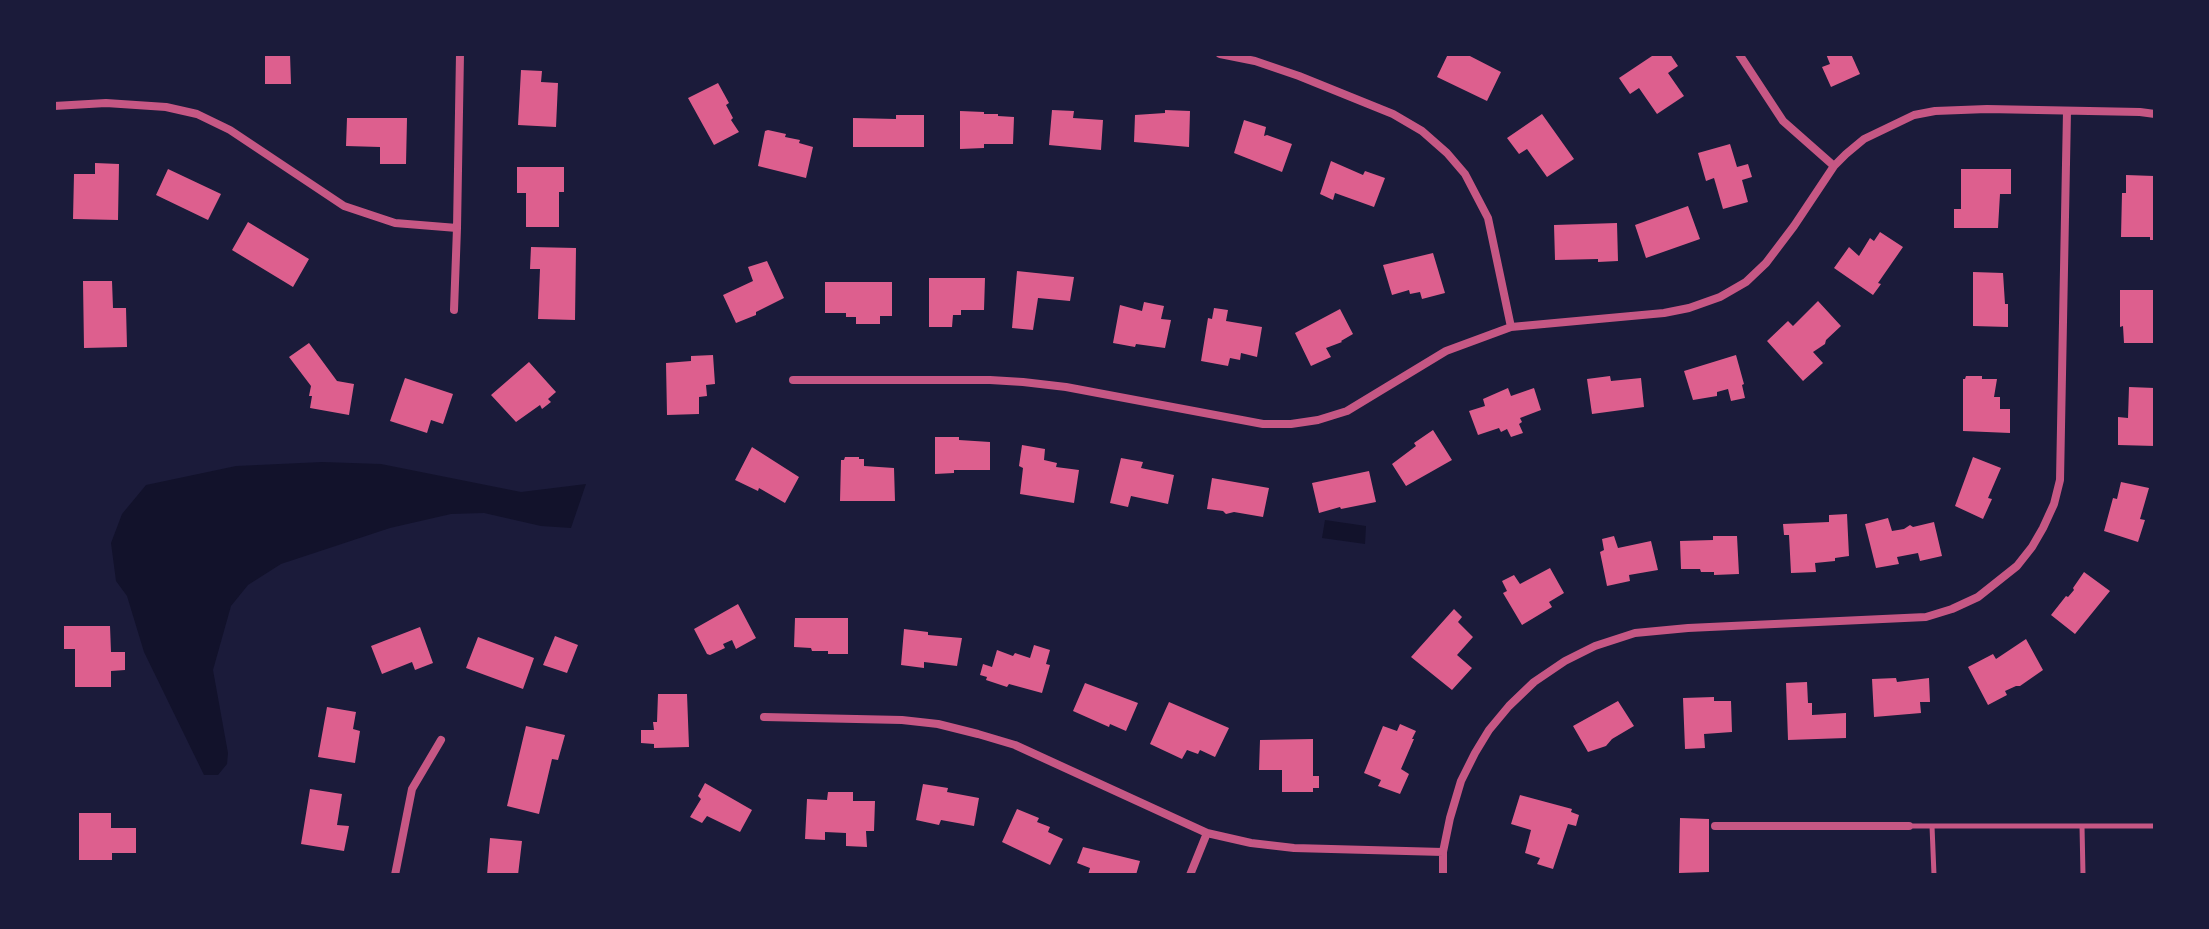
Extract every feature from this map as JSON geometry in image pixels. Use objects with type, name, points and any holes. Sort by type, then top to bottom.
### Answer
[{"type":"street","points":[[454,310],[460,54]]},
{"type":"street","points":[[1220,54],[1255,61],[1299,76],[1393,114],[1422,131],[1447,153],[1465,174],[1488,218],[1511,327]]},
{"type":"street","points":[[1739,54],[1783,121],[1834,166]]},
{"type":"street","points":[[54,106],[106,103],[166,107],[197,114],[230,130],[344,206],[395,223],[457,228]]},
{"type":"street","points":[[793,380],[1023,382],[1066,387],[1247,422],[1291,424],[1318,420],[1347,411],[1446,351],[1511,327],[1664,313],[1720,297],[1746,282],[1766,263],[1834,166],[1864,139],[1914,115],[1987,109],[2155,114]]},
{"type":"street","points":[[1443,875],[1447,830],[1461,781],[1489,730],[1534,682],[1565,661],[1595,646],[1635,633],[1926,617],[1978,597],[2017,566],[2043,528],[2060,480],[2067,111]]},
{"type":"street","points":[[764,717],[902,720],[938,724],[978,734],[1015,745],[1207,833],[1251,843],[1284,848],[1443,852]]},
{"type":"street","points":[[395,875],[412,789],[441,740]]},
{"type":"street","points":[[1715,826],[1909,826]]},
{"type":"street","points":[[1190,875],[1207,833]]},
{"type":"lane","points":[[1909,826],[2155,826]]},
{"type":"lane","points":[[1932,826],[1934,875]]},
{"type":"lane","points":[[2082,826],[2083,875]]},
{"type":"shaded area","points":[[322,462],[381,464],[521,492],[586,484],[571,528],[541,526],[484,513],[451,514],[390,528],[281,564],[248,585],[231,606],[213,670],[228,753],[227,764],[218,775],[204,775],[144,652],[127,596],[116,581],[111,543],[122,514],[146,485],[236,466]]},
{"type":"shaded area","points":[[1325,520],[1366,526],[1365,544],[1322,538]]},
{"type":"building","points":[[265,54],[290,54],[291,84],[265,84]]},
{"type":"building","points":[[1448,54],[1466,54],[1501,72],[1487,101],[1437,77]]},
{"type":"building","points":[[1655,54],[1670,54],[1678,66],[1668,73],[1684,96],[1657,114],[1639,88],[1630,94],[1619,78]]},
{"type":"building","points":[[1826,54],[1851,54],[1860,74],[1831,87],[1822,67],[1830,64]]},
{"type":"building","points":[[521,70],[542,71],[541,82],[558,83],[556,127],[518,125]]},
{"type":"building","points":[[718,83],[729,103],[726,105],[733,118],[731,120],[739,132],[714,145],[688,98]]},
{"type":"building","points":[[1052,110],[1074,111],[1073,118],[1103,120],[1101,150],[1049,145]]},
{"type":"building","points":[[1165,110],[1190,111],[1189,147],[1134,142],[1135,115],[1165,113]]},
{"type":"building","points":[[960,111],[1014,117],[1013,144],[984,144],[984,148],[960,149]]},
{"type":"building","points":[[1542,114],[1574,159],[1547,177],[1527,149],[1519,154],[1507,138]]},
{"type":"building","points":[[896,115],[924,115],[924,147],[853,147],[853,118],[896,119]]},
{"type":"building","points":[[347,118],[407,118],[406,164],[380,164],[380,147],[346,146]]},
{"type":"building","points":[[1244,120],[1266,127],[1264,136],[1292,144],[1282,172],[1234,153]]},
{"type":"building","points":[[765,131],[786,134],[785,137],[813,147],[806,178],[758,166]]},
{"type":"building","points":[[1730,144],[1737,167],[1748,164],[1752,177],[1742,180],[1748,202],[1723,209],[1714,178],[1706,181],[1698,153]]},
{"type":"building","points":[[1331,161],[1363,175],[1365,171],[1385,178],[1374,207],[1335,193],[1333,200],[1320,194]]},
{"type":"building","points":[[95,163],[119,164],[118,220],[73,219],[74,174],[95,174]]},
{"type":"building","points":[[517,167],[564,167],[564,192],[559,192],[559,227],[526,227],[526,193],[517,193]]},
{"type":"building","points":[[168,169],[221,194],[208,220],[156,195]]},
{"type":"building","points":[[1961,169],[2011,169],[2011,194],[2000,194],[1998,228],[1954,228],[1954,209],[1961,209]]},
{"type":"building","points":[[2126,175],[2154,176],[2155,240],[2150,240],[2150,237],[2121,237],[2122,193],[2126,193]]},
{"type":"building","points":[[1688,206],[1700,239],[1646,258],[1635,225]]},
{"type":"building","points":[[248,222],[309,259],[293,287],[232,250]]},
{"type":"building","points":[[1617,223],[1618,261],[1555,260],[1554,225]]},
{"type":"building","points":[[1880,232],[1903,247],[1873,295],[1834,268],[1849,247],[1859,256],[1870,238],[1874,241]]},
{"type":"building","points":[[531,247],[576,248],[575,320],[538,319],[540,269],[530,269]]},
{"type":"building","points":[[1433,253],[1445,293],[1422,299],[1420,292],[1410,294],[1409,290],[1392,295],[1383,265]]},
{"type":"building","points":[[767,261],[784,298],[736,323],[723,295],[753,281],[748,267]]},
{"type":"building","points":[[1017,271],[1074,277],[1070,301],[1038,298],[1033,330],[1012,328]]},
{"type":"building","points":[[1973,272],[2003,273],[2008,327],[1973,326]]},
{"type":"building","points":[[929,278],[985,278],[984,310],[961,310],[961,315],[953,315],[952,327],[929,327]]},
{"type":"building","points":[[83,281],[112,281],[113,308],[126,308],[127,347],[84,348]]},
{"type":"building","points":[[825,282],[892,282],[892,316],[880,316],[880,324],[856,324],[856,317],[846,317],[846,313],[825,313]]},
{"type":"building","points":[[2120,290],[2155,290],[2153,343],[2124,343],[2123,326],[2120,327]]},
{"type":"building","points":[[1818,301],[1841,326],[1813,352],[1823,363],[1803,381],[1767,341],[1788,321],[1793,326]]},
{"type":"building","points":[[1144,302],[1164,306],[1161,319],[1171,320],[1165,348],[1113,343],[1120,305],[1142,311]]},
{"type":"building","points":[[1214,308],[1228,310],[1226,321],[1262,327],[1257,357],[1241,353],[1240,360],[1230,358],[1228,366],[1201,361],[1208,318],[1212,319]]},
{"type":"building","points":[[1340,309],[1353,334],[1326,348],[1331,357],[1311,366],[1295,333]]},
{"type":"building","points":[[309,343],[337,381],[354,384],[349,415],[310,408],[311,386],[289,357]]},
{"type":"building","points":[[713,355],[715,384],[706,385],[707,396],[699,397],[699,414],[667,415],[666,363],[691,361],[691,356]]},
{"type":"building","points":[[1736,355],[1745,398],[1731,401],[1728,389],[1717,392],[1717,396],[1693,400],[1684,371]]},
{"type":"building","points":[[529,362],[556,392],[548,399],[551,402],[542,409],[540,405],[516,422],[491,395]]},
{"type":"building","points":[[1610,376],[1611,381],[1641,378],[1644,407],[1592,414],[1587,379]]},
{"type":"building","points":[[1966,376],[1997,379],[1994,397],[2000,397],[2000,409],[2010,409],[2010,433],[1963,431],[1963,379]]},
{"type":"building","points":[[405,378],[453,394],[443,424],[431,420],[427,433],[390,421]]},
{"type":"building","points":[[2129,387],[2155,388],[2155,446],[2118,445],[2118,417],[2128,418]]},
{"type":"building","points":[[1508,388],[1511,396],[1534,388],[1541,410],[1520,418],[1523,433],[1511,437],[1507,429],[1501,432],[1499,428],[1478,435],[1469,411],[1485,406],[1483,399]]},
{"type":"building","points":[[1433,430],[1452,460],[1406,486],[1392,464]]},
{"type":"building","points":[[935,437],[990,442],[990,470],[954,470],[954,473],[935,474]]},
{"type":"building","points":[[1022,445],[1045,449],[1044,460],[1057,463],[1056,467],[1079,470],[1074,503],[1020,494]]},
{"type":"building","points":[[752,447],[799,477],[785,503],[759,488],[758,491],[735,480]]},
{"type":"building","points":[[845,457],[864,459],[864,466],[894,468],[895,501],[840,501],[841,460]]},
{"type":"building","points":[[1973,457],[2001,468],[1983,519],[1955,506]]},
{"type":"building","points":[[1121,458],[1143,462],[1141,468],[1174,475],[1168,504],[1131,496],[1128,507],[1110,503]]},
{"type":"building","points":[[1369,471],[1376,502],[1319,513],[1312,483]]},
{"type":"building","points":[[1212,478],[1269,488],[1263,517],[1207,509]]},
{"type":"building","points":[[2121,482],[2149,488],[2140,519],[2145,520],[2138,542],[2104,531]]},
{"type":"building","points":[[1847,514],[1849,556],[1815,563],[1816,572],[1791,573],[1789,535],[1784,535],[1783,524],[1829,522],[1829,515]]},
{"type":"building","points":[[1888,518],[1892,531],[1934,522],[1942,556],[1920,561],[1918,553],[1897,557],[1899,564],[1876,568],[1865,524]]},
{"type":"building","points":[[1614,536],[1618,548],[1651,541],[1658,570],[1629,575],[1630,581],[1607,586],[1600,552],[1604,550],[1602,539]]},
{"type":"building","points":[[1713,536],[1737,536],[1739,574],[1714,575],[1714,572],[1701,572],[1700,569],[1681,569],[1680,541],[1713,540]]},
{"type":"building","points":[[1550,568],[1564,593],[1549,602],[1552,607],[1522,625],[1503,593],[1507,591],[1502,581],[1514,575],[1520,584]]},
{"type":"building","points":[[2084,572],[2110,591],[2075,634],[2051,615],[2074,590]]},
{"type":"building","points":[[738,604],[756,638],[736,649],[732,640],[723,644],[725,648],[707,654],[694,629]]},
{"type":"building","points":[[1454,609],[1462,617],[1458,622],[1473,637],[1457,655],[1472,668],[1452,690],[1411,657]]},
{"type":"building","points":[[795,618],[848,618],[848,654],[828,654],[828,651],[794,647]]},
{"type":"building","points":[[64,626],[110,626],[111,652],[125,652],[125,670],[111,671],[111,687],[75,687],[75,649],[64,649]]},
{"type":"building","points":[[420,627],[433,663],[415,670],[412,662],[382,674],[371,646]]},
{"type":"building","points":[[904,629],[962,638],[957,666],[924,662],[924,668],[901,665]]},
{"type":"building","points":[[555,636],[578,645],[567,673],[543,665]]},
{"type":"building","points":[[478,637],[534,658],[523,689],[466,668]]},
{"type":"building","points":[[2026,639],[2043,670],[2020,686],[2005,691],[2007,695],[1988,705],[1968,667],[1993,654],[1996,659]]},
{"type":"building","points":[[1034,645],[1050,650],[1046,664],[1050,665],[1042,693],[1009,684],[1007,687],[980,675],[983,664],[992,667],[997,650],[1030,658]]},
{"type":"building","points":[[1896,678],[1897,682],[1929,678],[1930,702],[1920,702],[1921,713],[1874,717],[1872,679]]},
{"type":"building","points":[[1807,682],[1812,715],[1846,713],[1846,738],[1788,740],[1786,683]]},
{"type":"building","points":[[1085,683],[1138,703],[1126,731],[1073,711]]},
{"type":"building","points":[[658,694],[687,694],[689,747],[654,748],[654,744],[641,743],[641,730],[654,730],[653,722],[657,722]]},
{"type":"building","points":[[1714,697],[1714,701],[1731,701],[1732,732],[1704,734],[1705,748],[1685,749],[1683,698]]},
{"type":"building","points":[[1618,701],[1634,726],[1606,746],[1588,752],[1573,726]]},
{"type":"building","points":[[1169,702],[1229,728],[1215,757],[1200,750],[1198,754],[1187,750],[1182,759],[1150,744]]},
{"type":"building","points":[[327,707],[356,712],[353,729],[360,731],[355,763],[318,757]]},
{"type":"building","points":[[1400,724],[1416,731],[1401,769],[1409,774],[1400,794],[1378,786],[1381,780],[1364,773],[1383,726],[1397,731]]},
{"type":"building","points":[[526,726],[565,735],[558,760],[552,759],[539,814],[507,806]]},
{"type":"building","points":[[1313,739],[1313,776],[1319,776],[1319,788],[1313,788],[1313,792],[1282,792],[1282,770],[1259,770],[1260,740]]},
{"type":"building","points":[[705,783],[752,810],[740,832],[707,816],[702,823],[690,817],[701,799],[698,796]]},
{"type":"building","points":[[923,784],[979,798],[974,826],[941,820],[939,825],[916,820]]},
{"type":"building","points":[[310,789],[342,794],[337,825],[349,826],[344,851],[301,844]]},
{"type":"building","points":[[828,792],[853,792],[853,801],[875,801],[874,831],[866,831],[867,847],[846,846],[846,833],[825,832],[825,840],[805,839],[807,799],[827,800]]},
{"type":"building","points":[[1520,795],[1572,809],[1571,812],[1579,815],[1576,826],[1568,824],[1553,869],[1537,864],[1540,858],[1525,853],[1531,830],[1511,824]]},
{"type":"building","points":[[1017,809],[1039,818],[1037,822],[1050,827],[1048,832],[1063,839],[1050,865],[1002,842]]},
{"type":"building","points":[[79,813],[111,813],[111,828],[136,828],[136,853],[112,853],[112,860],[79,860]]},
{"type":"building","points":[[1680,818],[1709,819],[1709,872],[1679,873]]},
{"type":"building","points":[[490,838],[522,841],[518,875],[487,875]]},
{"type":"building","points":[[1083,847],[1140,861],[1136,875],[1088,875],[1090,868],[1077,863]]}]
